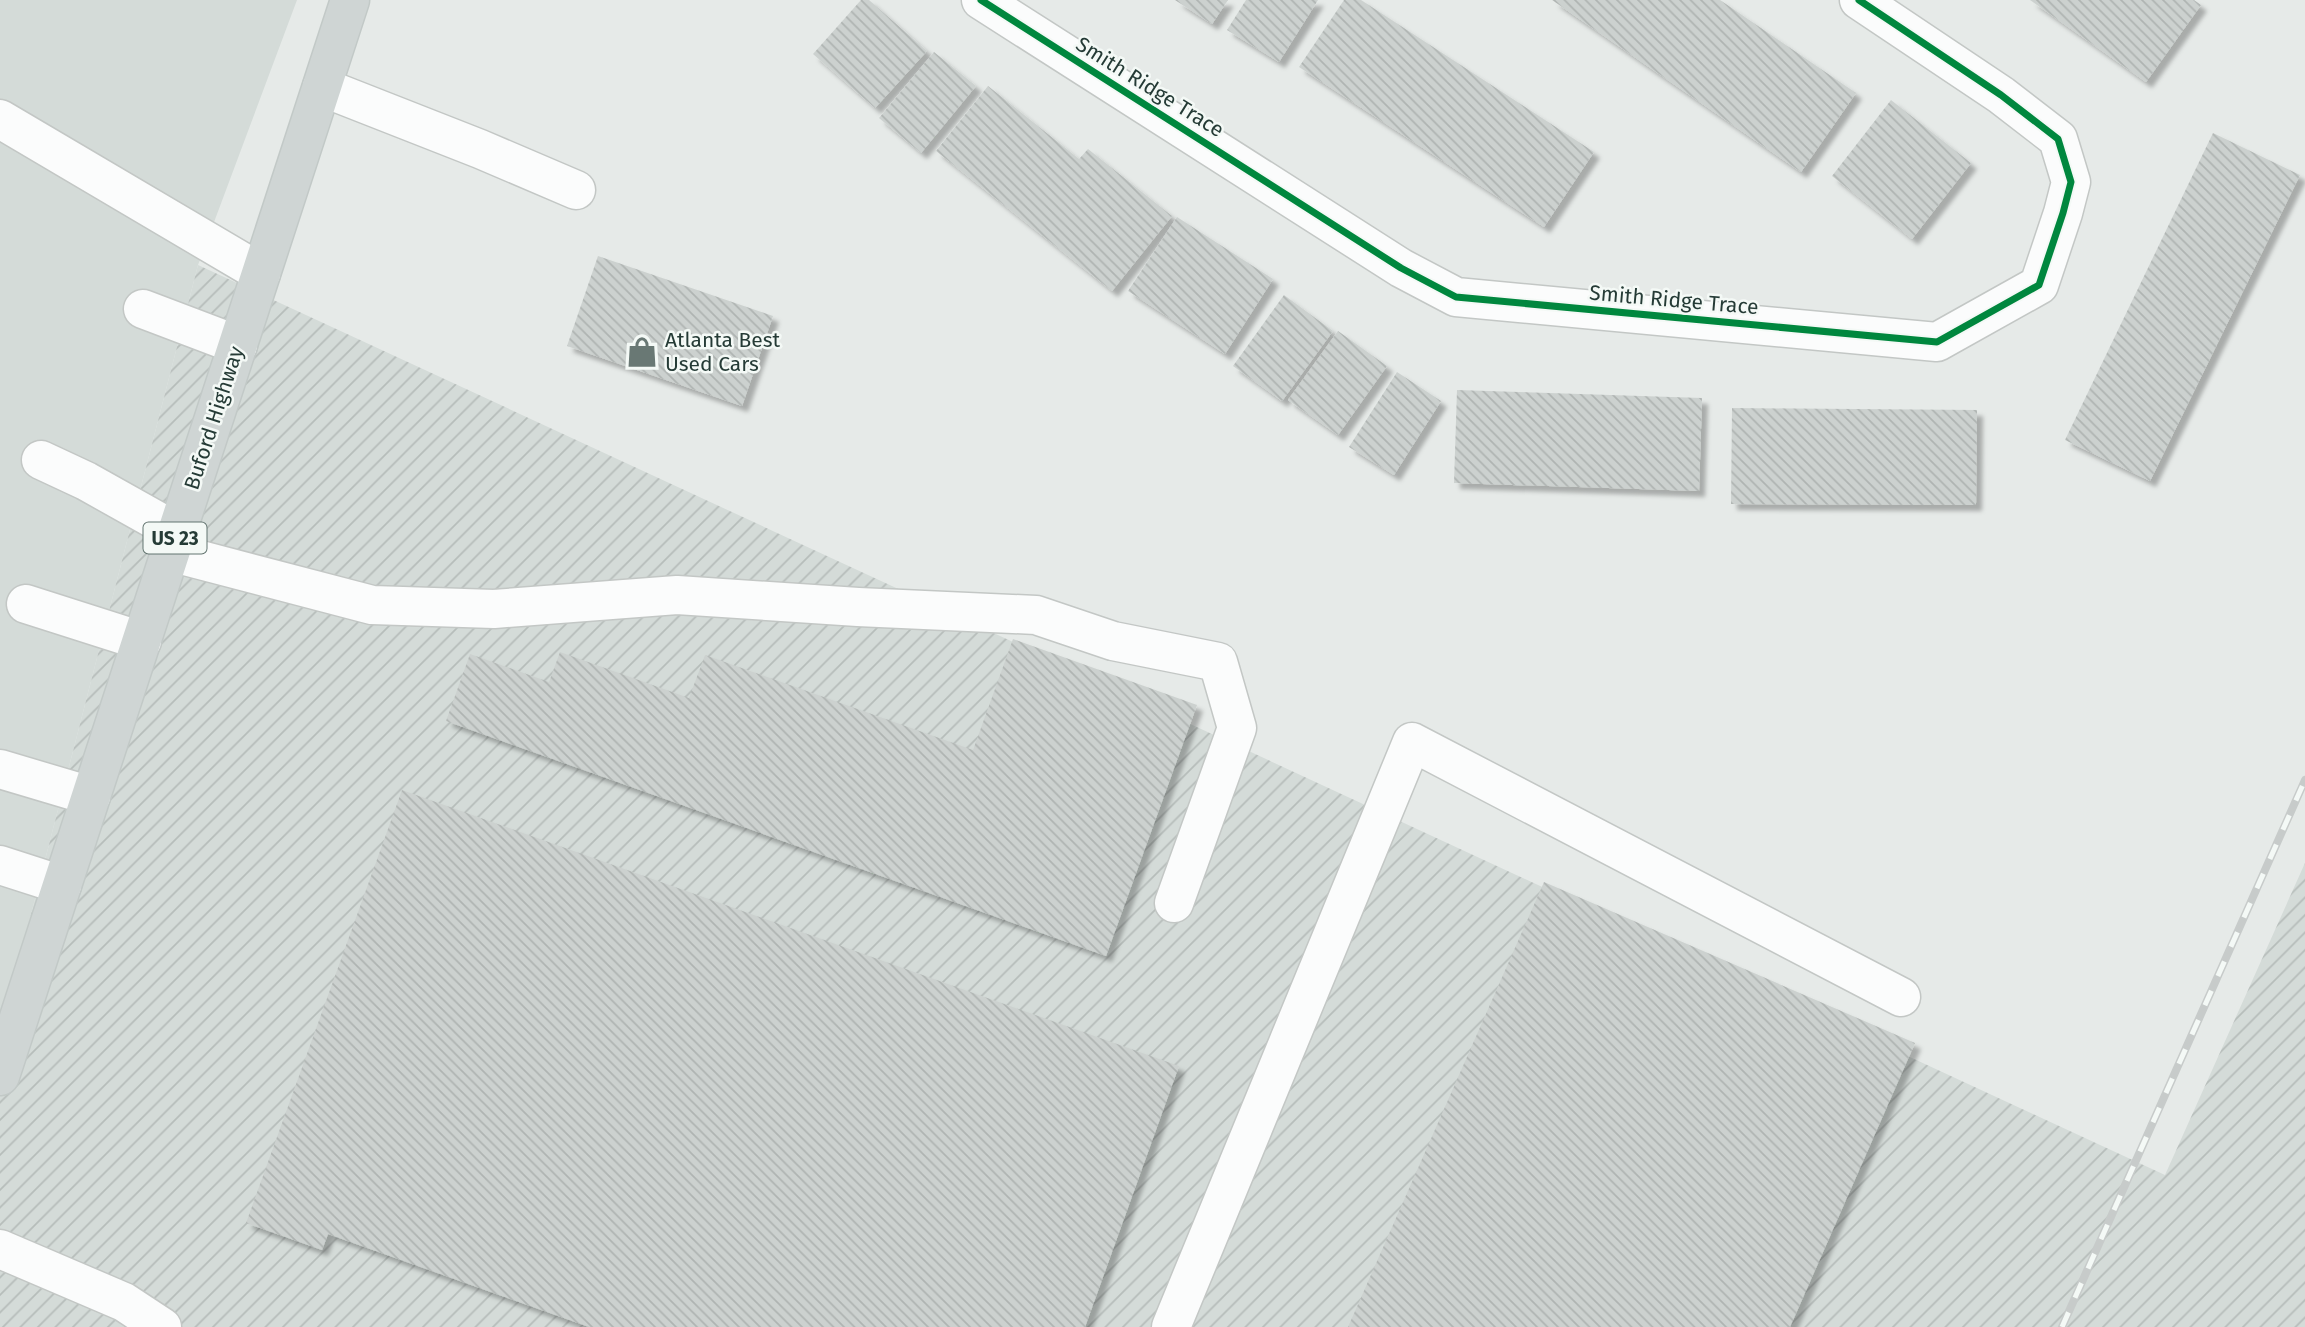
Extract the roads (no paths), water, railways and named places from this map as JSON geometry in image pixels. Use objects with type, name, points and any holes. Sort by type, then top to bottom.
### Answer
[{"type":"main road","name":"Buford Highway","points":[[0,1076],[8,1022],[62,885],[350,0]]},
{"type":"street","name":"Smith Ridge Trace","points":[[981,0],[1401,268],[1456,297],[1937,342],[2039,285],[2071,182],[2058,139],[2001,95],[1859,0]]},
{"type":"street","points":[[322,87],[576,190]]},
{"type":"street","points":[[0,119],[261,273]]},
{"type":"street","points":[[143,309],[238,345]]},
{"type":"street","points":[[41,460],[86,481],[174,542],[372,605],[494,609],[677,595],[1036,615],[1113,641],[1218,662],[1237,728],[1174,903]]},
{"type":"street","points":[[26,604],[142,641]]},
{"type":"street","points":[[1171,1327],[1412,741],[1901,997]]},
{"type":"street","points":[[0,769],[91,796]]},
{"type":"street","points":[[0,865],[62,885]]},
{"type":"street","points":[[0,1249],[124,1302],[162,1327]]},
{"type":"railway","points":[[2062,1327],[2305,780]]},
{"type":"place","name":"Atlanta Best Used Cars","points":[[642,352]]}]
